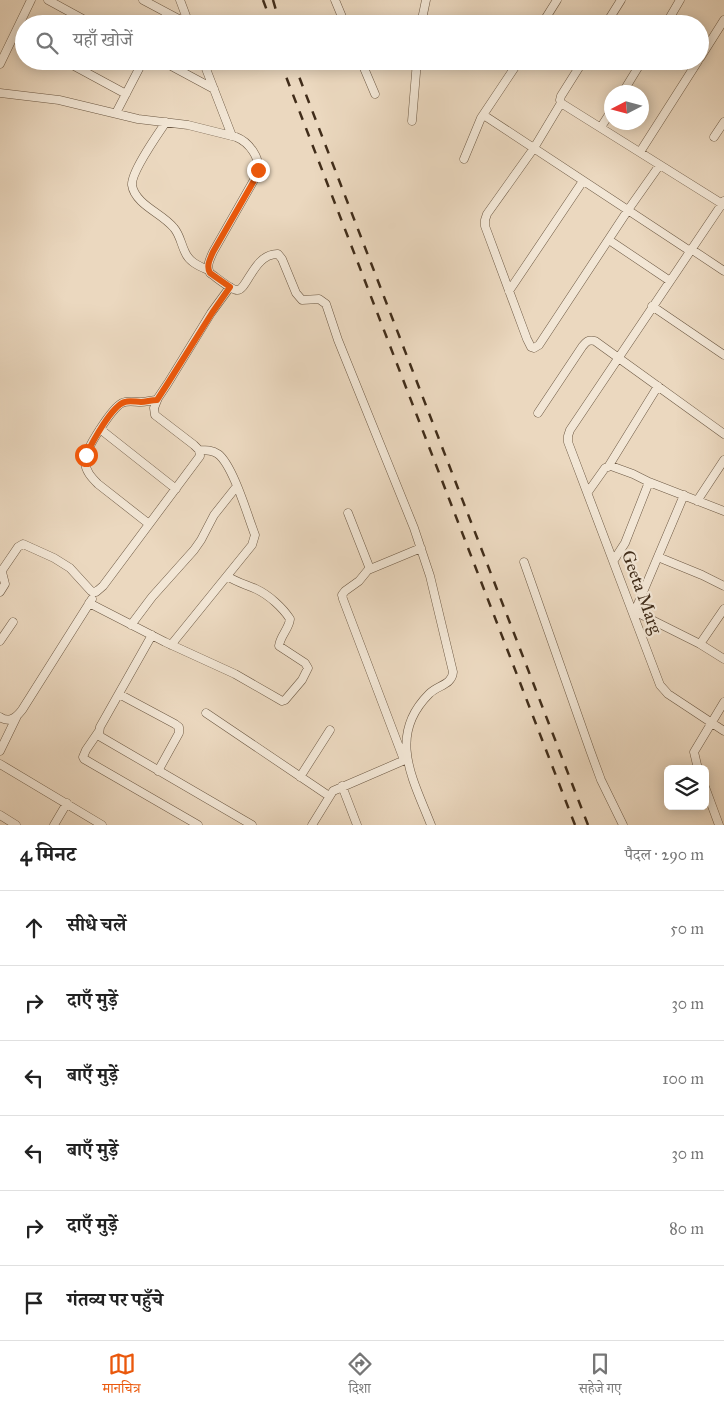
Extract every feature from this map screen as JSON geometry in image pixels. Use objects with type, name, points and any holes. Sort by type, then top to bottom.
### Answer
[{"type":"street","points":[[24,15],[31,0]]},
{"type":"street","points":[[48,0],[76,15]]},
{"type":"street","points":[[143,0],[171,15]]},
{"type":"street","points":[[180,0],[185,15]]},
{"type":"street","points":[[334,0],[341,15]]},
{"type":"street","points":[[423,15],[426,0]]},
{"type":"street","points":[[548,15],[557,0]]},
{"type":"street","points":[[612,15],[622,0]]},
{"type":"street","points":[[671,15],[680,0]]},
{"type":"street","points":[[709,44],[724,20]]},
{"type":"street","points":[[0,64],[15,34]]},
{"type":"street","points":[[82,70],[126,94]]},
{"type":"street","points":[[116,114],[138,70]]},
{"type":"street","points":[[179,70],[214,89]]},
{"type":"street","points":[[207,70],[232,136]]},
{"type":"street","points":[[365,70],[375,94]]},
{"type":"street","points":[[412,121],[416,70]]},
{"type":"street","points":[[464,160],[478,124],[513,70]]},
{"type":"street","points":[[577,70],[561,96],[561,103],[534,148],[484,220],[484,226],[531,347],[536,347],[544,337],[628,210],[660,166]]},
{"type":"street","points":[[627,85],[636,70]]},
{"type":"street","points":[[640,152],[693,70]]},
{"type":"street","points":[[0,94],[50,98],[138,119],[188,125],[242,139],[252,149],[258,170],[255,179],[213,252],[208,270]]},
{"type":"street","points":[[561,103],[660,166],[723,203],[618,358]]},
{"type":"street","points":[[484,114],[583,181],[724,271]]},
{"type":"street","points":[[166,122],[135,173],[132,184],[135,195],[174,228],[179,235],[185,252],[195,264],[208,270],[230,287],[236,290],[241,289],[259,262],[270,255],[278,254],[299,298],[304,300],[319,299],[326,304],[338,340],[421,548],[432,584],[453,677],[431,692],[422,702],[413,718],[406,737],[406,759]]},
{"type":"street","points":[[601,127],[604,122]]},
{"type":"street","points":[[714,137],[724,122]]},
{"type":"street","points":[[509,291],[583,181]]},
{"type":"street","points":[[609,240],[670,281]]},
{"type":"street","points":[[171,644],[252,545],[255,535],[228,464],[219,454],[212,451],[199,450],[155,416],[154,408],[157,400],[230,287]]},
{"type":"street","points":[[652,306],[724,355]]},
{"type":"street","points":[[538,413],[586,342],[591,340],[724,434]]},
{"type":"street","name":"Geeta Marg","points":[[618,358],[570,430],[568,442],[663,690],[724,731]]},
{"type":"street","points":[[588,492],[608,466],[658,386]]},
{"type":"street","points":[[150,524],[98,484],[87,471],[84,462],[100,429],[121,403],[157,400]]},
{"type":"street","points":[[100,429],[176,488]]},
{"type":"street","points":[[0,751],[17,716],[96,592],[103,586],[200,456],[199,450]]},
{"type":"street","points":[[697,501],[724,460]]},
{"type":"street","points":[[608,466],[724,511]]},
{"type":"street","points":[[614,560],[622,549],[649,482]]},
{"type":"street","points":[[131,625],[152,597],[202,540],[214,516],[236,486]]},
{"type":"street","points":[[684,495],[634,611],[724,658]]},
{"type":"street","points":[[348,513],[370,569]]},
{"type":"street","points":[[0,592],[5,584],[3,568],[18,547],[23,544],[54,558],[70,568],[87,588],[96,592]]},
{"type":"street","points":[[421,548],[370,569],[360,581],[342,595],[431,825]]},
{"type":"street","points":[[658,557],[724,586]]},
{"type":"street","points":[[524,562],[601,780],[623,825]]},
{"type":"street","points":[[89,603],[235,674],[282,701],[287,699],[302,680],[308,668],[308,665],[279,646],[289,623],[289,617],[263,593],[240,584],[227,576]]},
{"type":"street","points":[[700,644],[724,609]]},
{"type":"street","points":[[0,641],[13,622]]},
{"type":"street","points":[[152,635],[83,757],[198,825]]},
{"type":"street","points":[[119,694],[179,727],[179,733],[158,771]]},
{"type":"street","points":[[697,765],[694,752],[724,702]]},
{"type":"street","points":[[206,713],[329,796]]},
{"type":"street","points":[[0,717],[8,720],[17,716]]},
{"type":"street","points":[[300,776],[330,730]]},
{"type":"street","points":[[98,731],[101,737],[252,825]]},
{"type":"street","points":[[312,825],[333,791],[406,759]]},
{"type":"street","points":[[0,764],[102,825]]},
{"type":"street","points":[[342,786],[357,825]]},
{"type":"street","points":[[709,799],[719,825]]},
{"type":"street","points":[[54,825],[67,803]]},
{"type":"street","points":[[0,815],[16,825]]},
{"type":"railway","points":[[263,0],[269,15]]},
{"type":"railway","points":[[273,0],[277,15]]},
{"type":"railway","points":[[283,70],[575,825]]},
{"type":"railway","points":[[296,70],[588,825]]},
{"type":"route","points":[[86,455],[100,429],[121,403],[157,400],[230,287],[210,273],[208,270],[209,262],[255,179],[258,170]]}]
